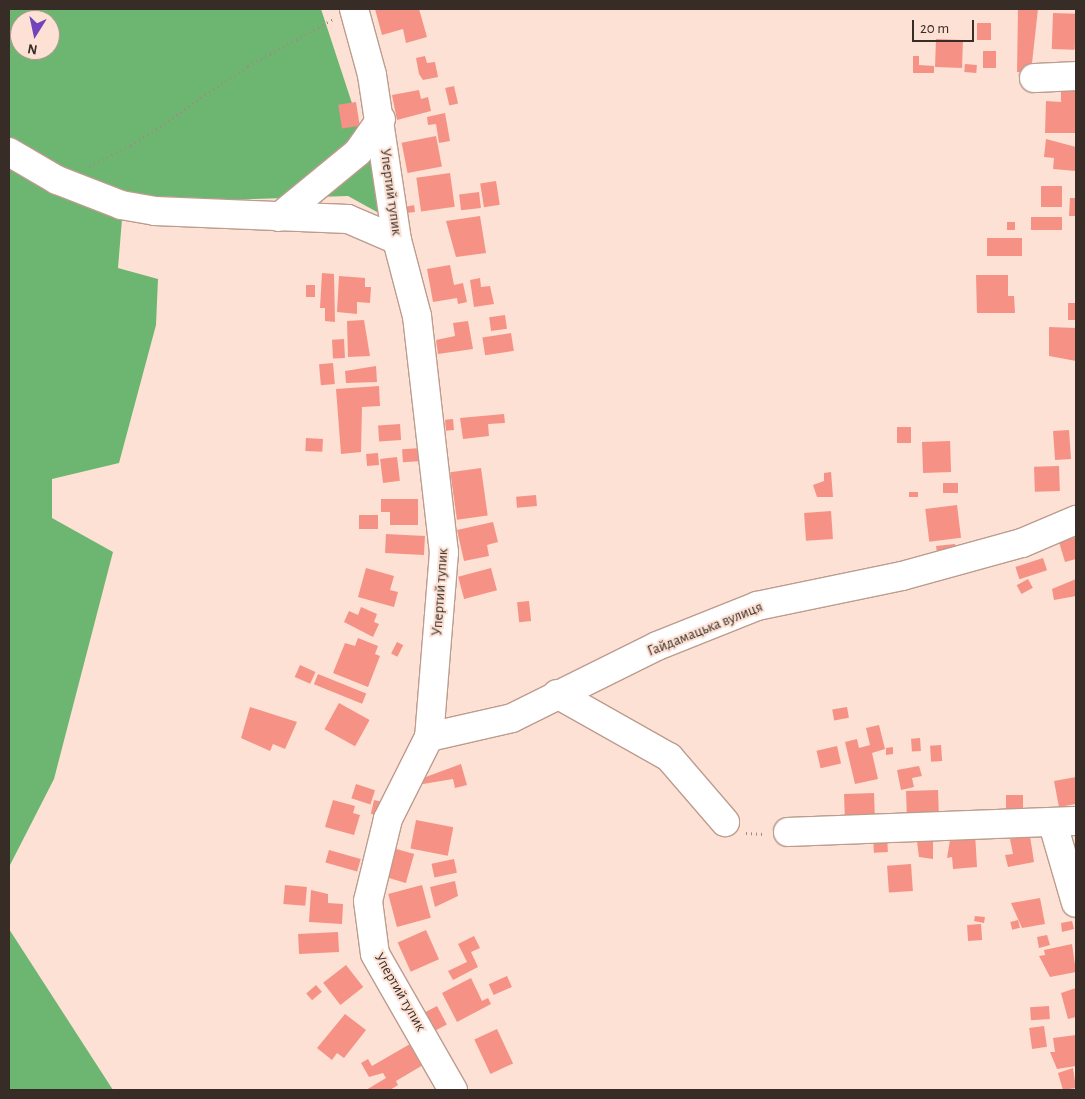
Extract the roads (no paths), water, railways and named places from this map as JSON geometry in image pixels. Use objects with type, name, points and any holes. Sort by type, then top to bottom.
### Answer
[{"type":"street","name":"Упертий тупик","points":[[354,9],[381,119],[397,240],[417,316],[444,552],[429,738],[388,818],[368,901],[375,954],[453,1090]]},
{"type":"street","points":[[1034,78],[1076,76]]},
{"type":"street","points":[[279,217],[358,152],[381,119]]},
{"type":"street","points":[[9,152],[57,180],[121,204],[155,211],[348,219],[397,240]]},
{"type":"street","name":"Гайдамацька вулиця","points":[[429,738],[512,718],[657,646],[757,606],[902,576],[1022,543],[1076,520]]},
{"type":"street","points":[[558,694],[670,757],[726,822]]},
{"type":"street","points":[[788,832],[1065,823],[1076,903]]}]
